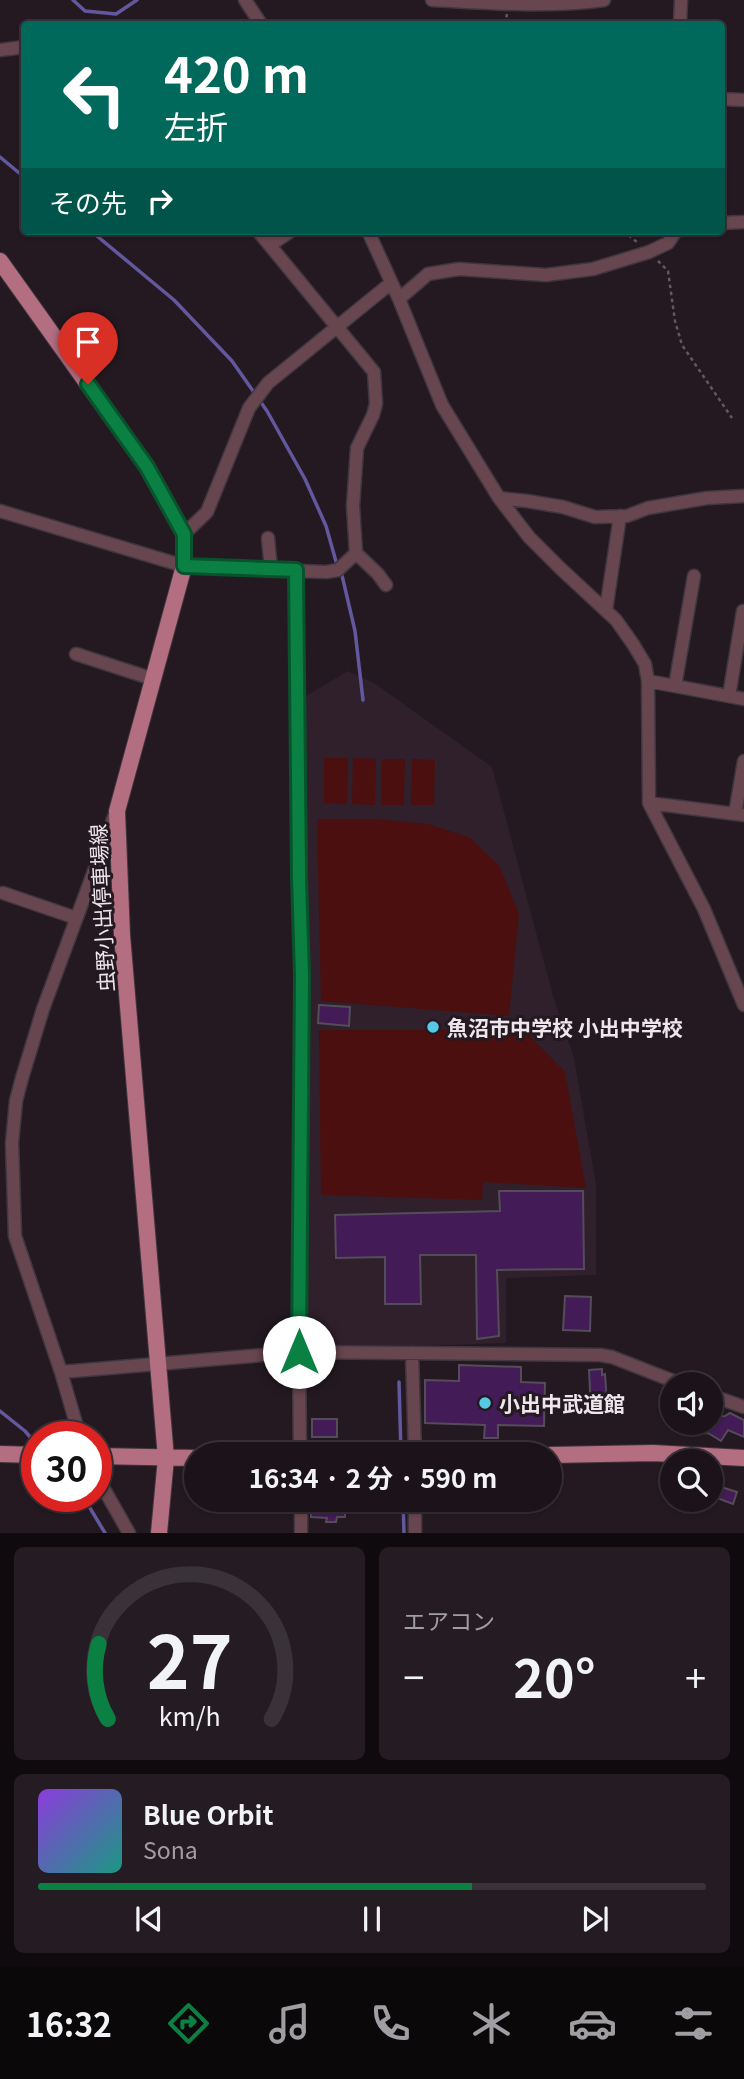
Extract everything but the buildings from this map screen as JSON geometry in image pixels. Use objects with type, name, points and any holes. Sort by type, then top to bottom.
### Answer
[{"type":"main road","name":"虫野小出停車場線","points":[[0,261],[147,467],[184,534],[184,566],[117,811],[122,935],[166,1458],[159,1533]]},
{"type":"main road","points":[[562,1455],[653,1453],[744,1458]]},
{"type":"main road","points":[[0,1454],[21,1455]]},
{"type":"main road","points":[[112,1456],[184,1458]]},
{"type":"street","points":[[245,0],[259,21]]},
{"type":"street","points":[[432,0],[582,3],[604,0]]},
{"type":"street","points":[[680,21],[681,0]]},
{"type":"street","points":[[0,50],[21,47]]},
{"type":"street","points":[[725,99],[744,100]]},
{"type":"street","points":[[725,223],[744,222]]},
{"type":"street","points":[[261,235],[374,372],[376,404],[357,448],[353,506],[356,553],[386,585]]},
{"type":"street","points":[[270,246],[285,235]]},
{"type":"street","points":[[370,235],[442,405],[499,498],[529,537],[616,620],[645,664],[648,681],[649,803],[705,909],[744,1005]]},
{"type":"street","points":[[399,299],[428,274],[459,269],[547,275],[593,269],[649,252],[668,237]]},
{"type":"street","points":[[184,534],[206,512],[233,444],[252,404],[262,390],[391,283]]},
{"type":"street","points":[[499,498],[563,507],[595,517],[626,516],[649,508],[706,498],[744,496]]},
{"type":"street","points":[[0,511],[184,566],[326,572],[341,567],[356,553]]},
{"type":"street","points":[[606,610],[620,516]]},
{"type":"street","points":[[268,538],[271,569]]},
{"type":"street","points":[[296,570],[302,975],[300,1442]]},
{"type":"street","points":[[676,686],[694,576]]},
{"type":"street","points":[[729,696],[743,611]]},
{"type":"street","points":[[76,654],[153,679]]},
{"type":"street","points":[[648,681],[744,699]]},
{"type":"street","points":[[649,803],[740,815],[744,761]]},
{"type":"street","points":[[75,1421],[15,1237],[12,1143],[16,1101],[43,1009],[117,811]]},
{"type":"street","points":[[3,893],[76,918]]},
{"type":"street","points":[[61,1372],[299,1352],[600,1355],[660,1376]]},
{"type":"street","points":[[412,1353],[415,1442]]},
{"type":"street","points":[[723,1400],[744,1407]]},
{"type":"street","points":[[112,1503],[129,1533]]},
{"type":"street","points":[[300,1512],[301,1533]]},
{"type":"street","points":[[415,1512],[415,1533]]},
{"type":"path","points":[[629,235],[668,271],[675,321],[682,345],[732,418]]},
{"type":"shaded area","name":"魚沼市中学校 小出中学校","points":[[348,671],[374,683],[492,767],[553,996],[574,1058],[596,1185],[596,1275],[506,1278],[506,1343],[302,1345],[296,702]]},
{"type":"shaded area","points":[[324,758],[348,758],[347,804],[324,803]]},
{"type":"shaded area","points":[[353,758],[376,759],[375,805],[352,804]]},
{"type":"shaded area","points":[[382,759],[405,759],[404,805],[381,805]]},
{"type":"shaded area","points":[[412,759],[435,760],[434,805],[411,805]]},
{"type":"shaded area","points":[[317,819],[375,819],[428,824],[469,837],[500,867],[519,914],[509,1016],[321,1001]]},
{"type":"shaded area","points":[[319,1030],[524,1030],[565,1072],[586,1188],[483,1182],[482,1200],[321,1195]]},
{"type":"waterway","points":[[73,0],[85,11],[116,14],[137,0]]},
{"type":"waterway","points":[[0,157],[21,174]]},
{"type":"waterway","points":[[96,235],[174,300],[232,361],[267,411],[305,479],[326,526],[337,565]]},
{"type":"waterway","points":[[341,571],[355,631],[363,700]]},
{"type":"waterway","points":[[399,1382],[401,1442]]},
{"type":"waterway","points":[[0,1411],[21,1428]]},
{"type":"waterway","points":[[92,1512],[105,1533]]},
{"type":"waterway","points":[[403,1512],[404,1533]]},
{"type":"place","name":"魚沼市中学校 小出中学校","points":[[433,1027]]},
{"type":"place","name":"小出中武道館","points":[[485,1403]]},
{"type":"route","points":[[88,384],[147,467],[184,534],[184,566],[296,570],[302,975],[299,1352]]}]
